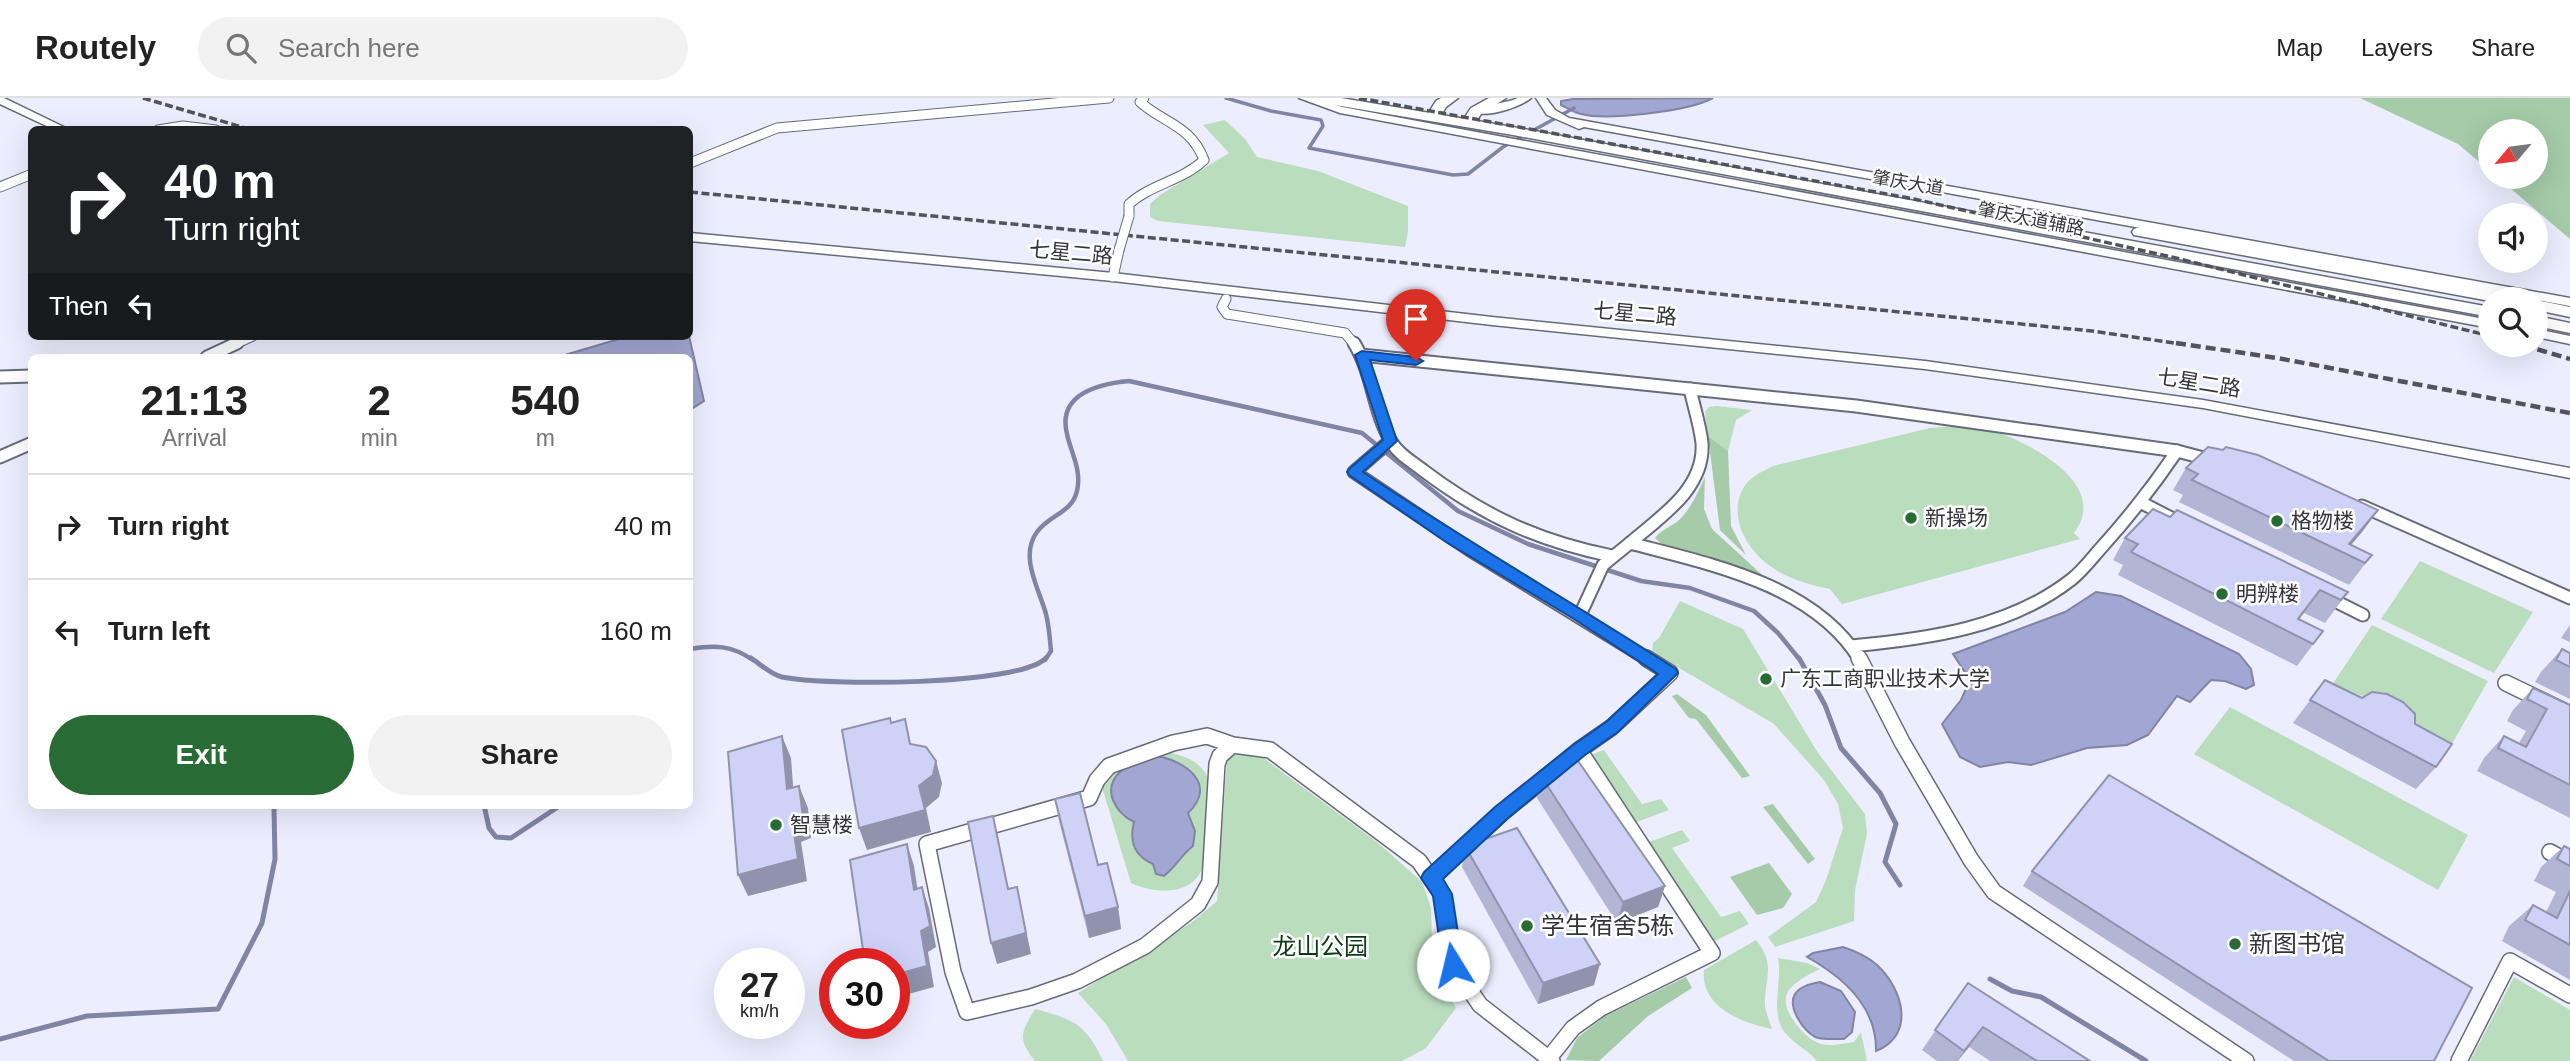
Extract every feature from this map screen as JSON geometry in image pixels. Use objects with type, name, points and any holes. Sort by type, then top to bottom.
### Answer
[{"type":"main road","name":"肇庆大道","points":[[1317,98],[1436,104],[1538,141],[1747,175],[1839,197],[2478,310]]},
{"type":"main road","points":[[1472,117],[1499,98]]},
{"type":"main road","name":"肇庆大道","points":[[1472,117],[1565,124],[1595,134],[2478,294]]},
{"type":"main road","points":[[1677,173],[1747,175]]},
{"type":"main road","points":[[2548,307],[2570,312]]},
{"type":"main road","points":[[2548,327],[2569,337]]},
{"type":"street","points":[[693,162],[777,128],[1109,98]]},
{"type":"street","points":[[1113,277],[1129,216],[1129,204],[1137,195],[1189,172],[1203,160],[1202,152],[1175,125],[1163,116],[1147,111],[1140,102],[1144,98]]},
{"type":"street","name":"肇庆大道辅路","points":[[1304,98],[1340,110],[1495,139],[1538,141],[1677,173],[1839,197],[2478,322]]},
{"type":"street","points":[[1472,117],[1508,107],[1526,98]]},
{"type":"street","name":"肇庆大道辅路","points":[[1541,98],[1542,104],[1565,124],[1643,135],[2570,302]]},
{"type":"street","points":[[0,100],[56,126]]},
{"type":"street","points":[[0,109],[37,126]]},
{"type":"street","points":[[1595,134],[1643,135]]},
{"type":"street","points":[[0,187],[28,176]]},
{"type":"street","name":"七星二路","points":[[693,237],[1113,277],[1492,325],[1962,377],[2206,412],[2570,481]]},
{"type":"street","name":"七星二路","points":[[693,245],[1492,325],[1926,365],[2216,406],[2570,473]]},
{"type":"street","points":[[1226,299],[1223,307],[1227,314],[1345,333],[1362,355],[1390,441],[1401,454],[1448,492],[1475,509],[1511,527],[1607,560]]},
{"type":"street","points":[[2548,334],[2569,337]]},
{"type":"street","points":[[214,354],[244,340]]},
{"type":"street","points":[[1362,355],[1856,406],[2177,452],[2227,463]]},
{"type":"street","points":[[0,377],[28,376]]},
{"type":"street","points":[[1580,615],[1607,560],[1676,504],[1698,472],[1702,444],[1690,389]]},
{"type":"street","points":[[1390,441],[1354,472],[1451,538],[1580,615],[1670,673],[1612,727],[1579,750],[1502,813],[1431,878]]},
{"type":"street","points":[[0,457],[28,445]]},
{"type":"street","points":[[1851,646],[1905,642],[1949,633],[2039,601],[2074,578],[2142,503],[2177,452]]},
{"type":"street","points":[[2352,501],[2570,598]]},
{"type":"street","points":[[2142,503],[2191,528]]},
{"type":"street","points":[[1630,543],[1749,578],[1801,605],[1851,646],[1902,743],[1959,835],[1983,880],[1994,892],[2246,1061]]},
{"type":"street","points":[[2314,590],[2362,615]]},
{"type":"street","points":[[2506,684],[2570,714]]},
{"type":"street","points":[[1232,745],[1220,756],[1217,764],[1210,882],[1198,904],[1145,946],[1077,981],[1031,997],[967,1012],[953,972],[928,844],[1090,798],[1095,781],[1110,765],[1169,746],[1182,739],[1207,736],[1232,745],[1250,744],[1270,750],[1419,861],[1442,894],[1453,965],[1480,1005],[1550,1059],[1573,1028],[1601,1008],[1712,953],[1579,750]]},
{"type":"street","points":[[2550,852],[2570,863]]},
{"type":"street","points":[[2459,1061],[2510,961],[2570,995]]},
{"type":"green space","points":[[2360,98],[2570,98],[2570,239],[2548,220],[2548,203],[2528,203],[2511,189],[2548,189],[2548,119],[2478,119],[2478,161],[2458,144]]},
{"type":"green space","points":[[1225,120],[1245,139],[1257,157],[1318,171],[1408,206],[1405,247],[1158,221],[1150,217],[1150,204],[1160,195],[1229,153],[1203,125]]},
{"type":"green space","points":[[1709,407],[1752,410],[1736,420],[1728,451],[1708,436],[1705,412]]},
{"type":"green space","name":"新操场","points":[[1952,426],[2005,435],[2036,450],[2066,473],[2077,486],[2083,501],[2082,516],[2074,533],[2080,539],[1842,604],[1830,589],[1796,580],[1772,568],[1757,555],[1744,536],[1738,515],[1740,494],[1749,481],[1773,466],[1930,428]]},
{"type":"green space","points":[[1708,436],[1728,451],[1731,526],[1746,555],[1720,530]]},
{"type":"green space","points":[[1705,477],[1704,509],[1712,529],[1771,583],[1667,549],[1655,538],[1683,516]]},
{"type":"green space","points":[[2420,561],[2533,612],[2494,673],[2381,619]]},
{"type":"green space","points":[[1680,601],[1743,629],[1818,753],[1865,814],[1867,834],[1855,890],[1854,921],[1775,947],[1768,937],[1816,902],[1843,828],[1838,804],[1824,780],[1774,724],[1652,652],[1653,643],[1659,638]]},
{"type":"green space","points":[[2372,625],[2488,681],[2450,747],[2394,711],[2332,685]]},
{"type":"green space","points":[[1677,694],[1706,715],[1750,776],[1742,778],[1696,719],[1689,718],[1672,696]]},
{"type":"green space","points":[[2230,707],[2468,835],[2438,890],[2194,754]]},
{"type":"green space","name":"龙山公园","points":[[1247,750],[1262,757],[1377,842],[1422,882],[1431,908],[1432,943],[1440,976],[1456,1008],[1426,1048],[1402,1061],[1128,1061],[1106,1024],[1078,993],[1191,923],[1217,901],[1227,761],[1235,753]]},
{"type":"green space","points":[[1604,750],[1642,804],[1661,799],[1669,810],[1634,823],[1590,755]]},
{"type":"green space","points":[[1166,752],[1195,762],[1204,770],[1209,781],[1210,797],[1206,852],[1200,874],[1184,887],[1163,891],[1131,883],[1102,787],[1105,779],[1119,768]]},
{"type":"green space","points":[[1773,804],[1815,859],[1808,864],[1763,807]]},
{"type":"green space","points":[[1682,830],[1690,841],[1672,848],[1721,917],[1740,911],[1749,924],[1715,941],[1649,842]]},
{"type":"green space","points":[[1769,863],[1792,894],[1783,908],[1757,915],[1730,877]]},
{"type":"green space","points":[[1756,940],[1766,956],[1768,975],[1765,1003],[1772,1029],[1725,1011],[1709,994],[1705,983],[1704,970]]},
{"type":"green space","points":[[1778,958],[1807,963],[1820,969],[1801,979],[1789,990],[1786,997],[1789,1014],[1798,1027],[1811,1039],[1825,1045],[1854,1042],[1861,1032],[1867,1061],[1817,1061],[1787,1035],[1778,1018]]},
{"type":"green space","points":[[1686,977],[1692,988],[1648,1016],[1599,1061],[1566,1060],[1577,1038],[1605,1016]]},
{"type":"green space","points":[[2514,977],[2570,1010],[2570,1061],[2470,1061]]},
{"type":"green space","points":[[1035,1009],[1077,1025],[1091,1039],[1103,1061],[1035,1061],[1025,1047],[1023,1035]]},
{"type":"water","points":[[1713,98],[1668,111],[1609,116],[1581,114],[1561,105],[1561,101],[1573,99]]},
{"type":"water","points":[[615,340],[690,340],[704,401],[693,408],[693,354],[568,354]]},
{"type":"water","points":[[2096,592],[2121,596],[2239,654],[2251,669],[2254,685],[2246,689],[2225,681],[2211,680],[2190,702],[2177,696],[2148,735],[2127,745],[2087,748],[2031,765],[2008,762],[1980,767],[1960,757],[1942,724],[1961,700],[1970,680],[1953,654],[2065,612]]},
{"type":"water","points":[[1157,756],[1187,769],[1195,776],[1200,793],[1188,813],[1195,831],[1193,846],[1164,876],[1156,874],[1153,864],[1141,857],[1134,848],[1134,822],[1117,807],[1111,793],[1114,779],[1120,772],[1133,764]]},
{"type":"water","points":[[1843,947],[1861,954],[1877,965],[1886,975],[1899,999],[1901,1023],[1897,1034],[1889,1044],[1876,1051],[1875,1035],[1864,1007],[1845,984],[1807,957],[1813,953]]},
{"type":"water","points":[[1820,982],[1841,991],[1855,1012],[1852,1032],[1844,1039],[1815,1037],[1801,1024],[1795,1011],[1793,999],[1797,991]]},
{"type":"building","points":[[2208,447],[2223,450],[2226,447],[2258,455],[2378,510],[2349,544],[2372,555],[2365,563],[2192,480],[2198,474],[2186,468]]},
{"type":"building","points":[[2153,509],[2170,517],[2177,510],[2348,592],[2341,600],[2320,590],[2298,619],[2323,631],[2313,644],[2131,552],[2138,544],[2125,538]]},
{"type":"building","points":[[2562,649],[2570,653],[2570,667],[2556,660]]},
{"type":"building","points":[[2325,680],[2362,698],[2372,692],[2387,694],[2403,702],[2415,714],[2415,724],[2452,744],[2436,767],[2310,700]]},
{"type":"building","points":[[2533,688],[2570,705],[2570,785],[2498,748],[2504,736],[2526,747],[2547,709],[2527,699]]},
{"type":"building","points":[[890,718],[891,723],[905,719],[910,744],[926,747],[936,761],[933,775],[919,786],[925,810],[859,828],[842,730]]},
{"type":"building","name":"智慧楼","points":[[782,736],[787,789],[799,786],[803,817],[792,820],[798,859],[738,875],[728,752]]},
{"type":"building","points":[[1576,758],[1665,886],[1623,902],[1541,776],[1553,766]]},
{"type":"building","name":"新图书馆","points":[[2109,775],[2472,988],[2434,1061],[2329,1061],[2032,871]]},
{"type":"building","points":[[1080,793],[1098,865],[1107,863],[1118,907],[1085,916],[1055,799]]},
{"type":"building","points":[[993,816],[1008,889],[1017,887],[1026,933],[991,943],[968,822]]},
{"type":"building","name":"学生宿舍5栋","points":[[1517,828],[1600,964],[1543,983],[1465,846]]},
{"type":"building","points":[[907,844],[914,890],[922,887],[930,926],[921,931],[927,966],[910,971],[910,948],[863,948],[850,860]]},
{"type":"building","points":[[2564,846],[2570,849],[2570,866],[2557,859]]},
{"type":"building","points":[[2570,891],[2570,945],[2525,920],[2533,905],[2557,918]]},
{"type":"building","points":[[1968,983],[2090,1061],[2037,1061],[1983,1027],[1964,1051],[1935,1030]]},
{"type":"waterway","points":[[1226,98],[1271,111],[1321,120],[1323,126],[1309,148],[1453,175],[1468,174],[1503,147],[1574,108]]},
{"type":"waterway","points":[[1045,660],[1051,651],[1049,628],[1032,573],[1030,551],[1037,532],[1070,504],[1077,491],[1077,469],[1067,434],[1068,409],[1074,400],[1093,389],[1129,381],[1362,433],[1458,511],[1528,544],[1641,581],[1690,588],[1754,611],[1778,633],[1800,660]]},
{"type":"waterway","points":[[693,649],[723,647],[753,660]]},
{"type":"waterway","points":[[751,658],[778,676],[838,682],[962,679],[1029,667],[1046,658]]},
{"type":"waterway","points":[[1799,658],[1825,705],[1841,748],[1880,793],[1896,824],[1885,862],[1900,885]]},
{"type":"waterway","points":[[0,1039],[87,1016],[218,1009],[262,923],[275,859],[274,809]]},
{"type":"waterway","points":[[485,809],[489,828],[496,837],[511,838],[555,809]]},
{"type":"waterway","points":[[1990,979],[2012,991],[2041,997],[2146,1061]]},
{"type":"railway","points":[[143,98],[238,126]]},
{"type":"railway","points":[[1359,98],[1914,199],[2180,259],[2478,333]]},
{"type":"railway","points":[[693,192],[2092,331],[2188,345]]},
{"type":"railway","points":[[2176,343],[2277,358],[2570,413]]},
{"type":"railway","points":[[2548,352],[2570,359]]},
{"type":"place","name":"新操场","points":[[1911,518]]},
{"type":"place","name":"格物楼","points":[[2277,521]]},
{"type":"place","name":"明辨楼","points":[[2222,594]]},
{"type":"place","name":"广东工商职业技术大学","points":[[1766,679]]},
{"type":"place","name":"智慧楼","points":[[776,825]]},
{"type":"place","name":"学生宿舍5栋","points":[[1527,926]]},
{"type":"place","name":"新图书馆","points":[[2235,944]]},
{"type":"route","points":[[1416,361],[1362,355],[1390,441],[1354,472],[1451,538],[1580,615],[1670,673],[1612,727],[1579,750],[1502,813],[1431,878],[1442,894],[1453,965]]}]
